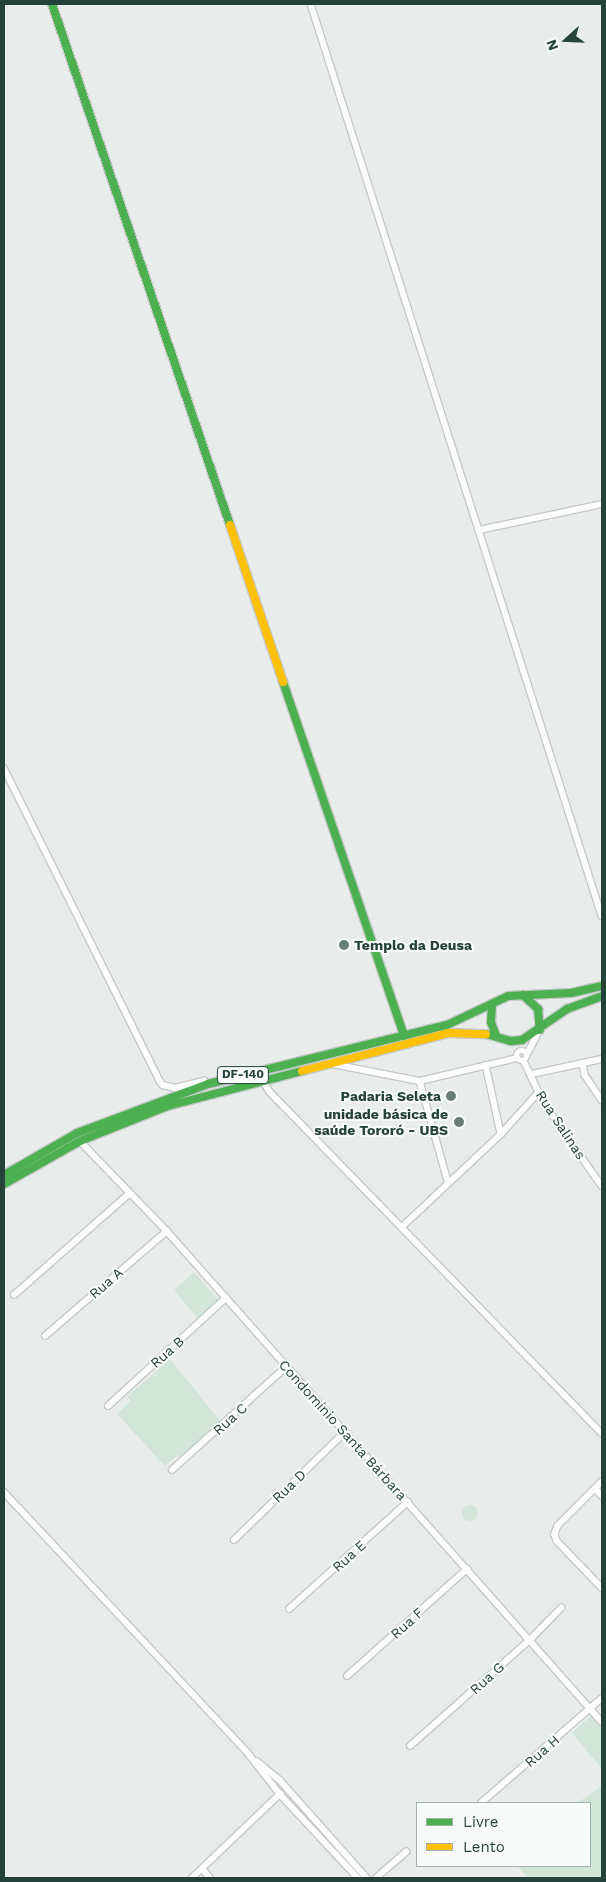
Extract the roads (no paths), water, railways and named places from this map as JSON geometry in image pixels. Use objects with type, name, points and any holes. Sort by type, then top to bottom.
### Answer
[{"type":"main road","points":[[52,4],[404,1036]]},
{"type":"main road","name":"DF-140","points":[[4,1175],[77,1133],[208,1084],[447,1025],[508,996],[571,993],[602,986]]},
{"type":"main road","points":[[523,995],[538,1009],[540,1030]]},
{"type":"main road","points":[[506,1040],[522,1040],[540,1030],[567,1009],[602,996]]},
{"type":"main road","points":[[492,1004],[490,1016],[496,1036]]},
{"type":"main road","name":"DF-140","points":[[4,1184],[80,1141],[168,1106],[262,1079],[449,1033],[496,1036],[506,1040]]},
{"type":"street","points":[[311,4],[602,916]]},
{"type":"street","points":[[479,530],[602,504]]},
{"type":"street","points":[[4,768],[160,1081],[175,1088],[204,1081],[208,1084]]},
{"type":"street","points":[[506,1040],[517,1056],[524,1061],[540,1030]]},
{"type":"street","points":[[326,1062],[365,1073],[420,1081],[486,1066],[517,1056],[522,1050],[527,1054]]},
{"type":"street","points":[[532,1074],[602,1059]]},
{"type":"street","name":"Rua Salinas","points":[[524,1061],[532,1074],[538,1093],[602,1186]]},
{"type":"street","points":[[583,1063],[585,1075],[602,1100]]},
{"type":"street","points":[[486,1066],[501,1134]]},
{"type":"street","points":[[262,1079],[270,1092],[602,1433]]},
{"type":"street","points":[[420,1081],[448,1181]]},
{"type":"street","points":[[402,1227],[448,1181],[501,1134],[538,1093]]},
{"type":"street","name":"Condomínio Santa Bárbara","points":[[80,1141],[129,1194],[167,1231],[602,1722]]},
{"type":"street","points":[[14,1295],[129,1194]]},
{"type":"street","name":"Rua A","points":[[45,1336],[167,1231]]},
{"type":"street","name":"Rua B","points":[[108,1406],[226,1298]]},
{"type":"street","name":"Rua C","points":[[172,1470],[287,1366]]},
{"type":"street","name":"Rua D","points":[[234,1540],[345,1432]]},
{"type":"street","points":[[602,1482],[558,1526],[555,1534],[557,1541],[602,1588]]},
{"type":"street","points":[[596,1489],[602,1496]]},
{"type":"street","points":[[4,1492],[248,1753],[280,1794],[358,1878]]},
{"type":"street","name":"Rua E","points":[[289,1609],[408,1502]]},
{"type":"street","name":"Rua F","points":[[347,1676],[467,1569]]},
{"type":"street","name":"Rua G","points":[[410,1746],[530,1640],[561,1608]]},
{"type":"street","name":"Rua H","points":[[482,1802],[602,1698]]},
{"type":"street","points":[[248,1753],[280,1780],[368,1878]]},
{"type":"street","points":[[192,1878],[203,1870],[280,1794]]},
{"type":"street","points":[[376,1878],[406,1852]]},
{"type":"street","points":[[203,1870],[210,1878]]},
{"type":"place","name":"Templo da Deusa","points":[[344,945]]},
{"type":"place","name":"Padaria Seleta","points":[[451,1096]]},
{"type":"place","name":"unidade básica de saúde Tororó - UBS","points":[[459,1122]]}]
